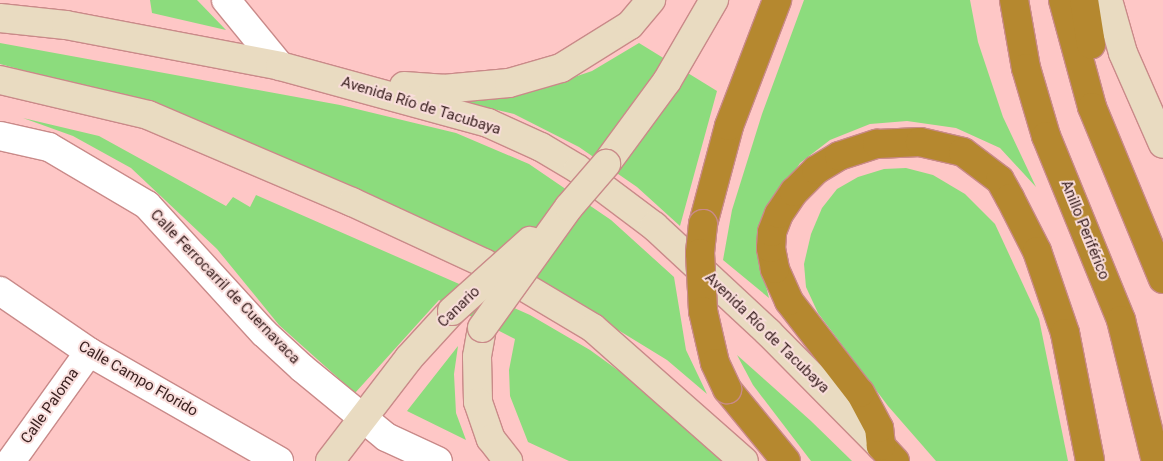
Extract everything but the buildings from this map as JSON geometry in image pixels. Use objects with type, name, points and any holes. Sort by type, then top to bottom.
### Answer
[{"type":"highway","points":[[777,0],[729,126],[703,224],[700,253],[703,311],[715,363],[727,388],[786,461]]},
{"type":"highway","points":[[1004,0],[1010,35],[1049,154],[1104,288],[1121,350],[1144,461]]},
{"type":"highway","name":"Anillo Periférico","points":[[1014,0],[1026,68],[1046,136],[1121,320],[1156,461]]},
{"type":"highway","points":[[1063,0],[1092,107],[1163,279]]},
{"type":"highway","points":[[1084,0],[1090,41],[1121,138],[1163,238]]},
{"type":"highway","points":[[888,454],[870,409],[799,318],[780,286],[771,248],[772,232],[779,214],[794,192],[816,170],[839,156],[878,144],[920,142],[956,150],[977,161],[1000,180],[1010,198],[1036,251],[1065,334],[1090,461]]},
{"type":"main road","points":[[330,79],[443,89],[509,83],[562,68],[630,25],[651,0]]},
{"type":"main road","points":[[508,461],[491,439],[480,410],[476,380],[482,328],[569,207],[606,164],[668,82],[714,0]]},
{"type":"main road","points":[[1108,0],[1123,53],[1163,144]]},
{"type":"main road","name":"Avenida Río de Tacubaya","points":[[0,18],[66,25],[280,66],[488,123],[578,169],[669,239],[888,454]]},
{"type":"main road","points":[[0,80],[148,115],[361,206],[484,263],[593,328],[744,461]]},
{"type":"main road","name":"Canario","points":[[330,461],[361,418],[409,358],[452,311],[569,207]]},
{"type":"street","points":[[226,0],[280,66]]},
{"type":"street","name":"Calle Ferrocarril de Cuernavaca","points":[[0,136],[49,147],[147,204],[264,333],[361,418],[386,437],[438,461]]},
{"type":"street","name":"Calle Campo Florido","points":[[0,291],[89,352],[280,461]]},
{"type":"street","name":"Calle Paloma","points":[[11,461],[89,352]]},
{"type":"green space","points":[[150,0],[197,0],[226,30],[152,13]]},
{"type":"green space","points":[[804,0],[970,0],[978,42],[1003,117],[1036,187],[1000,148],[956,128],[907,121],[870,124],[830,140],[800,163],[778,197],[762,270],[769,298],[723,260],[732,210],[762,114]]},
{"type":"green space","points":[[0,43],[340,105],[456,133],[529,164],[611,220],[674,277],[686,350],[707,394],[667,360],[574,303],[225,140],[227,133],[133,100],[0,64]]},
{"type":"green space","points":[[639,43],[717,91],[680,226],[637,187],[579,147],[514,114],[463,102],[527,93],[592,71]]},
{"type":"green space","points":[[23,118],[99,136],[226,206],[233,197],[250,207],[256,195],[530,315],[590,350],[641,387],[722,461],[569,461],[528,442],[510,396],[509,370],[515,339],[439,300],[355,393],[279,325],[217,249],[131,168],[73,136]]},
{"type":"green space","points":[[906,168],[933,175],[965,194],[995,224],[1039,319],[1068,461],[936,461],[888,406],[818,313],[806,287],[804,264],[811,234],[822,208],[837,189],[858,177],[884,169]]},
{"type":"green space","points":[[458,346],[454,374],[456,413],[466,440],[407,411]]},
{"type":"green space","points":[[737,355],[811,421],[852,461],[811,461],[753,385]]}]
